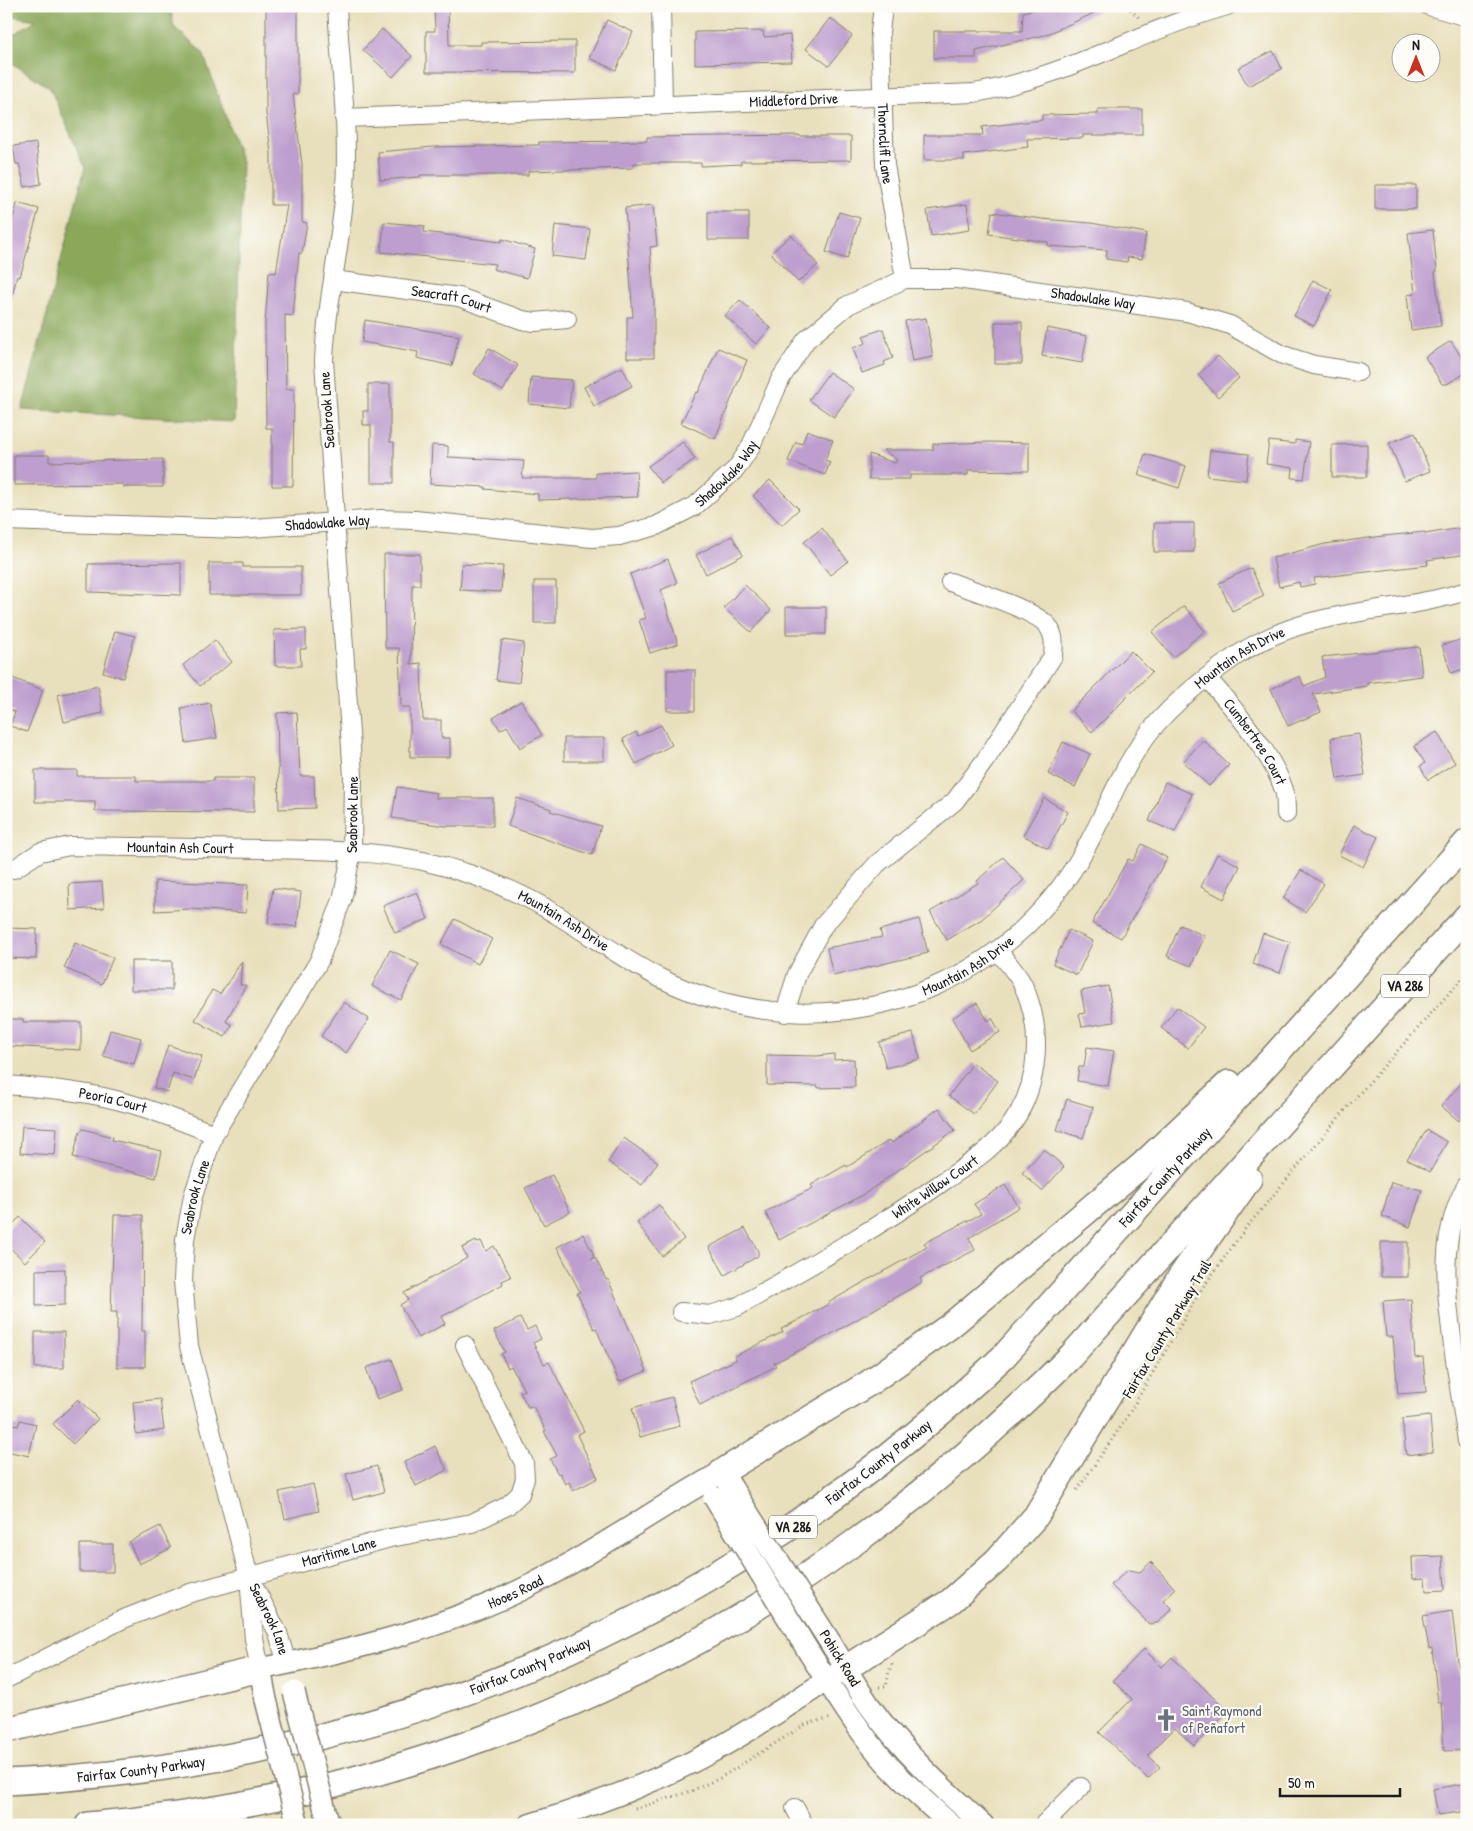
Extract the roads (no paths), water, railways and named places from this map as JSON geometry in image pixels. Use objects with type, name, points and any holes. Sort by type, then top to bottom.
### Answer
[{"type":"highway","name":"Fairfax County Parkway","points":[[6,1782],[104,1775],[202,1762],[298,1743],[384,1720],[476,1689],[556,1658],[645,1615],[720,1574],[796,1525],[867,1474],[936,1418],[1004,1356],[1074,1282],[1381,935],[1467,842]]},
{"type":"highway","name":"VA 286","points":[[88,1825],[190,1813],[256,1802],[359,1777],[455,1748],[550,1712],[644,1669],[764,1602],[856,1542],[946,1472],[1030,1396],[1082,1343],[1280,1122],[1343,1056],[1467,916]]},
{"type":"highway","points":[[718,1484],[869,1383],[950,1326],[989,1295],[1142,1165],[1215,1098],[1329,974],[1381,935]]},
{"type":"highway","points":[[837,1675],[951,1601],[997,1560],[1036,1516],[1150,1325],[1207,1237],[1249,1179],[1288,1132],[1343,1056]]},
{"type":"highway","points":[[6,1730],[260,1669]]},
{"type":"main road","name":"Pohick Road","points":[[718,1484],[830,1642],[837,1675],[853,1721],[890,1766],[951,1825]]},
{"type":"main road","name":"Pohick Road","points":[[718,1484],[810,1654],[837,1675],[868,1704],[893,1736],[932,1778],[983,1825]]},
{"type":"main road","name":"Hooes Road","points":[[260,1669],[287,1664],[412,1632],[500,1600],[718,1484]]},
{"type":"main road","points":[[287,1664],[330,1825]]},
{"type":"main road","points":[[260,1669],[266,1700],[298,1825]]},
{"type":"main road","points":[[529,1825],[622,1794],[673,1772],[746,1733],[837,1675]]},
{"type":"street","name":"Seabrook Lane","points":[[260,1669],[254,1639],[249,1577],[189,1346],[184,1316],[182,1281],[185,1238],[196,1184],[214,1134],[319,961],[342,900],[352,851],[353,776],[324,361],[325,333],[345,190],[344,118],[338,6]]},
{"type":"street","points":[[661,6],[663,105]]},
{"type":"street","name":"Thorncliff Lane","points":[[883,6],[880,32],[885,165],[906,279]]},
{"type":"street","name":"Middleford Drive","points":[[344,118],[974,93],[1026,82],[1076,65],[1185,18],[1227,6]]},
{"type":"street","points":[[1430,6],[1467,17]]},
{"type":"street","name":"Shadowlake Way","points":[[6,521],[238,529],[335,522],[414,520],[592,538],[619,536],[656,526],[695,506],[736,469],[761,428],[781,378],[794,356],[816,330],[848,305],[906,279],[957,279],[1187,312],[1230,325],[1283,354],[1314,365],[1358,372]]},
{"type":"street","name":"Seacraft Court","points":[[333,280],[459,297],[522,320],[536,322],[567,319]]},
{"type":"street","points":[[785,1012],[797,974],[823,926],[877,864],[955,801],[986,759],[1053,656],[1055,640],[1047,625],[1013,606],[950,582]]},
{"type":"street","name":"Mountain Ash Drive","points":[[352,851],[421,861],[493,882],[555,913],[624,957],[689,991],[727,1004],[785,1012],[820,1013],[889,1002],[936,986],[968,970],[998,951],[1033,920],[1074,869],[1088,845],[1125,768],[1155,725],[1177,702],[1207,678],[1248,649],[1304,623],[1333,615],[1441,598],[1467,591]]},
{"type":"street","name":"Cumbertree Court","points":[[1207,678],[1224,697],[1273,766],[1285,792],[1286,814]]},
{"type":"street","name":"Mountain Ash Court","points":[[14,869],[40,852],[70,846],[352,851]]},
{"type":"street","name":"White Willow Court","points":[[681,1312],[710,1315],[738,1307],[908,1207],[980,1156],[1003,1135],[1022,1107],[1028,1091],[1036,1050],[1035,1030],[1028,999],[1015,973],[998,951]]},
{"type":"street","name":"Peoria Court","points":[[6,1085],[67,1090],[103,1097],[158,1112],[214,1134]]},
{"type":"street","points":[[1467,1184],[1453,1216],[1445,1265],[1446,1294],[1467,1441]]},
{"type":"street","name":"Maritime Lane","points":[[6,1679],[134,1614],[187,1594],[390,1538],[472,1523],[514,1500],[523,1487],[526,1471],[524,1464],[465,1345]]},
{"type":"street","name":"Seabrook Lane","points":[[249,1577],[278,1633],[287,1664]]},
{"type":"street","points":[[1043,1825],[1081,1787]]},
{"type":"street","points":[[795,1808],[804,1825]]},
{"type":"place","name":"Saint Raymond of Peñafort","points":[[1166,1720]]}]
